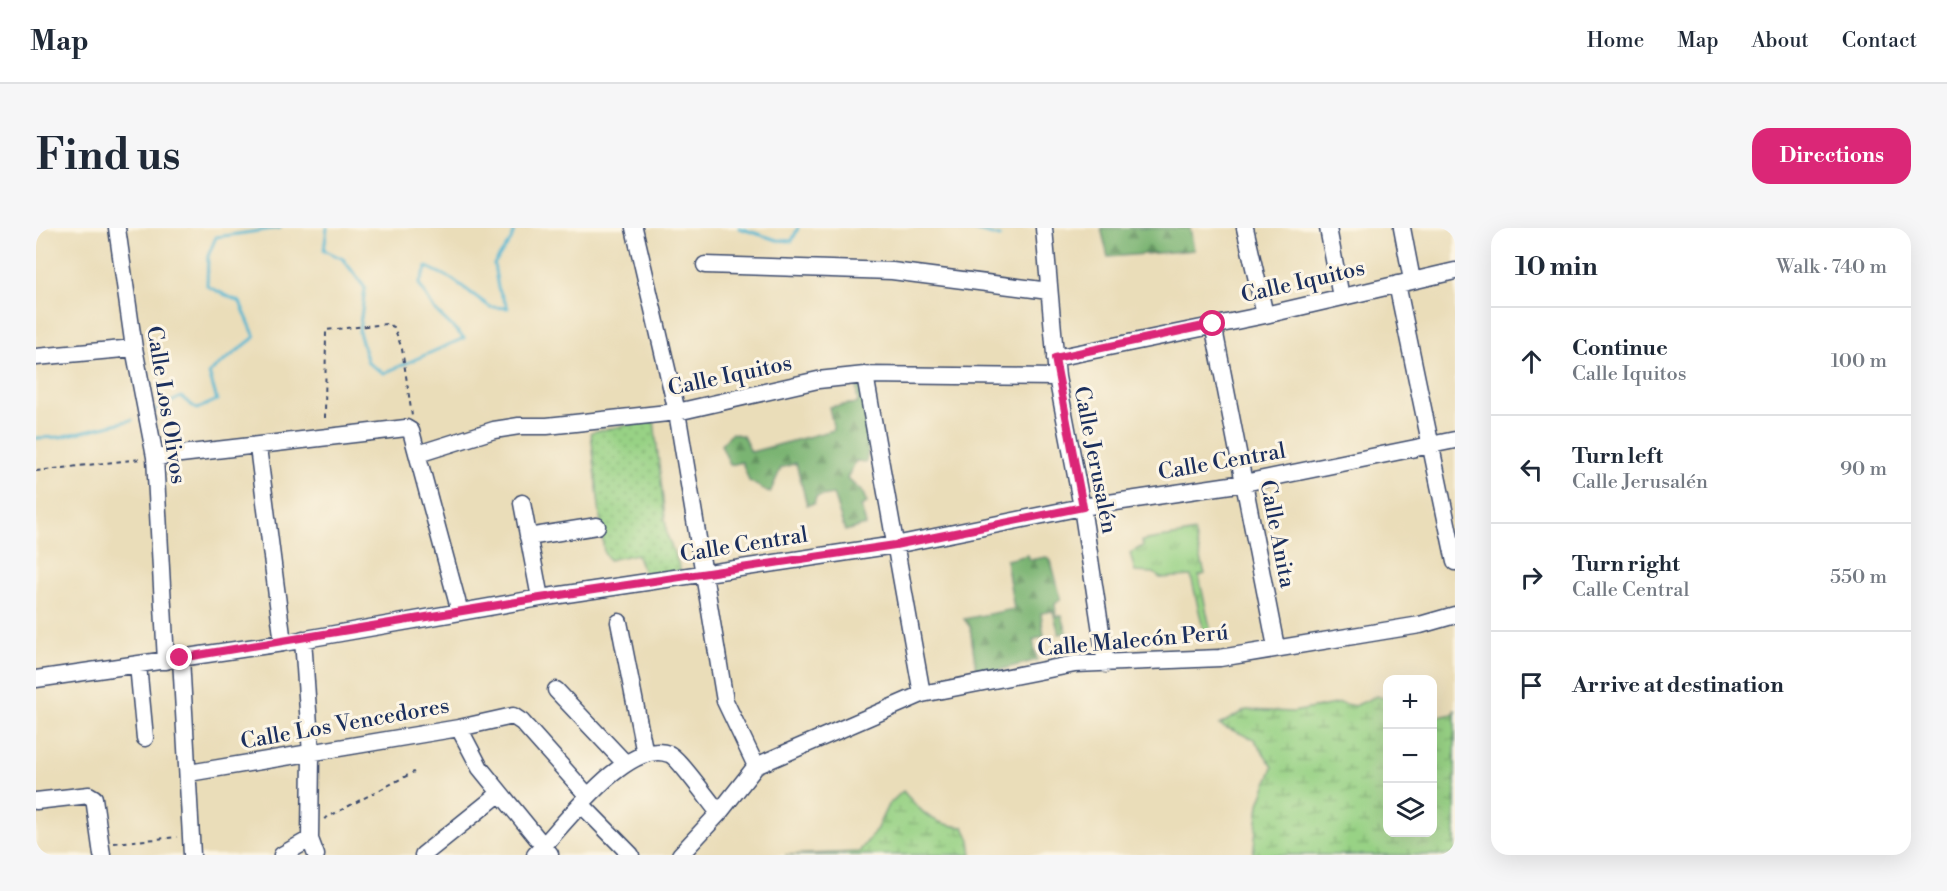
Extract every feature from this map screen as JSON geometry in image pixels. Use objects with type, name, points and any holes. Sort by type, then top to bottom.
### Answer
[{"type":"street","name":"Calle Los Olivos","points":[[117,228],[134,348],[155,457],[173,660],[189,773],[192,855]]},
{"type":"street","points":[[634,228],[677,412],[706,574],[725,701],[756,766],[719,813],[680,855]]},
{"type":"street","name":"Calle Jerusalén","points":[[1044,228],[1057,377],[1083,507],[1106,664]]},
{"type":"street","points":[[1245,228],[1265,315]]},
{"type":"street","points":[[1328,228],[1341,297]]},
{"type":"street","points":[[1402,228],[1404,282],[1430,445],[1455,562]]},
{"type":"street","points":[[705,265],[892,270],[1049,291]]},
{"type":"street","name":"Calle Iquitos","points":[[1055,358],[1265,315],[1455,271]]},
{"type":"street","name":"Calle Anita","points":[[1213,324],[1276,647]]},
{"type":"street","points":[[36,357],[134,348]]},
{"type":"street","points":[[865,375],[922,694]]},
{"type":"street","name":"Calle Iquitos","points":[[418,454],[494,430],[677,412],[818,380],[865,375],[1057,377]]},
{"type":"street","points":[[155,457],[403,430],[418,454],[460,612]]},
{"type":"street","name":"Calle Central","points":[[36,679],[283,643],[540,598],[895,545],[1083,507],[1244,483],[1455,440]]},
{"type":"street","points":[[258,447],[283,643]]},
{"type":"street","points":[[522,503],[540,598]]},
{"type":"street","points":[[528,537],[597,526]]},
{"type":"street","name":"Calle Malecón Perú","points":[[756,766],[922,694],[1075,664],[1220,658],[1420,625],[1455,615]]},
{"type":"street","points":[[619,622],[645,754]]},
{"type":"street","points":[[282,855],[312,840],[311,753],[303,639]]},
{"type":"street","points":[[138,665],[145,738]]},
{"type":"street","points":[[556,690],[626,763]]},
{"type":"street","name":"Calle Los Vencedores","points":[[189,773],[459,728],[506,715],[518,718],[585,800]]},
{"type":"street","points":[[459,728],[480,768],[543,852],[585,800],[626,763],[645,754],[659,752],[673,757],[719,813]]},
{"type":"street","points":[[423,855],[499,794]]},
{"type":"street","points":[[36,801],[89,795],[95,804],[101,850]]},
{"type":"street","points":[[585,800],[621,852]]},
{"type":"path","points":[[325,418],[326,330],[387,324],[394,327],[402,349],[413,421],[403,430]]},
{"type":"path","points":[[36,471],[155,457]]},
{"type":"path","points":[[312,840],[414,772]]},
{"type":"path","points":[[101,850],[192,835]]},
{"type":"green space","points":[[1101,228],[1190,228],[1194,250],[1108,257]]},
{"type":"green space","points":[[856,384],[864,389],[869,446],[866,462],[856,461],[847,478],[863,493],[867,503],[861,506],[866,525],[845,531],[833,494],[816,497],[814,504],[807,505],[796,463],[781,468],[770,493],[749,481],[742,462],[730,465],[721,445],[732,433],[743,436],[751,452],[834,430],[829,407],[858,403]]},
{"type":"green space","points":[[654,420],[667,535],[681,571],[645,575],[636,554],[609,560],[604,553],[591,432]]},
{"type":"green space","points":[[1194,532],[1205,574],[1199,576],[1211,632],[1204,633],[1191,576],[1160,578],[1154,573],[1135,572],[1130,553],[1143,546],[1142,541]]},
{"type":"green space","points":[[1028,555],[1030,560],[1046,557],[1051,561],[1061,599],[1055,604],[1056,616],[1062,616],[1067,632],[1059,634],[1053,611],[1041,613],[1044,636],[1033,640],[1037,660],[977,676],[970,627],[964,619],[1014,609],[1006,560]]},
{"type":"green space","points":[[1376,696],[1383,698],[1383,837],[1437,837],[1437,717],[1453,714],[1455,709],[1455,855],[1253,855],[1259,804],[1273,767],[1254,739],[1219,725],[1246,710],[1293,712],[1340,703],[1355,706]]},
{"type":"green space","points":[[903,791],[929,817],[944,824],[964,827],[970,840],[972,855],[785,855],[859,852],[876,830],[888,805]]},
{"type":"waterway","points":[[155,410],[181,397],[197,409],[217,400],[209,373],[255,337],[240,302],[207,286],[208,256],[216,237],[280,228]]},
{"type":"waterway","points":[[327,228],[324,250],[343,259],[365,288],[359,332],[368,363],[384,373],[464,338],[434,309],[419,284],[427,267],[452,279],[490,307],[508,308],[498,288],[494,264],[511,240],[515,228]]},
{"type":"waterway","points":[[739,228],[777,240],[792,241],[798,228]]},
{"type":"waterway","points":[[966,228],[1000,237]]},
{"type":"waterway","points":[[36,438],[60,437],[132,420]]},
{"type":"route","points":[[180,658],[283,643],[540,598],[895,545],[1083,507],[1055,358],[1213,324]]}]
